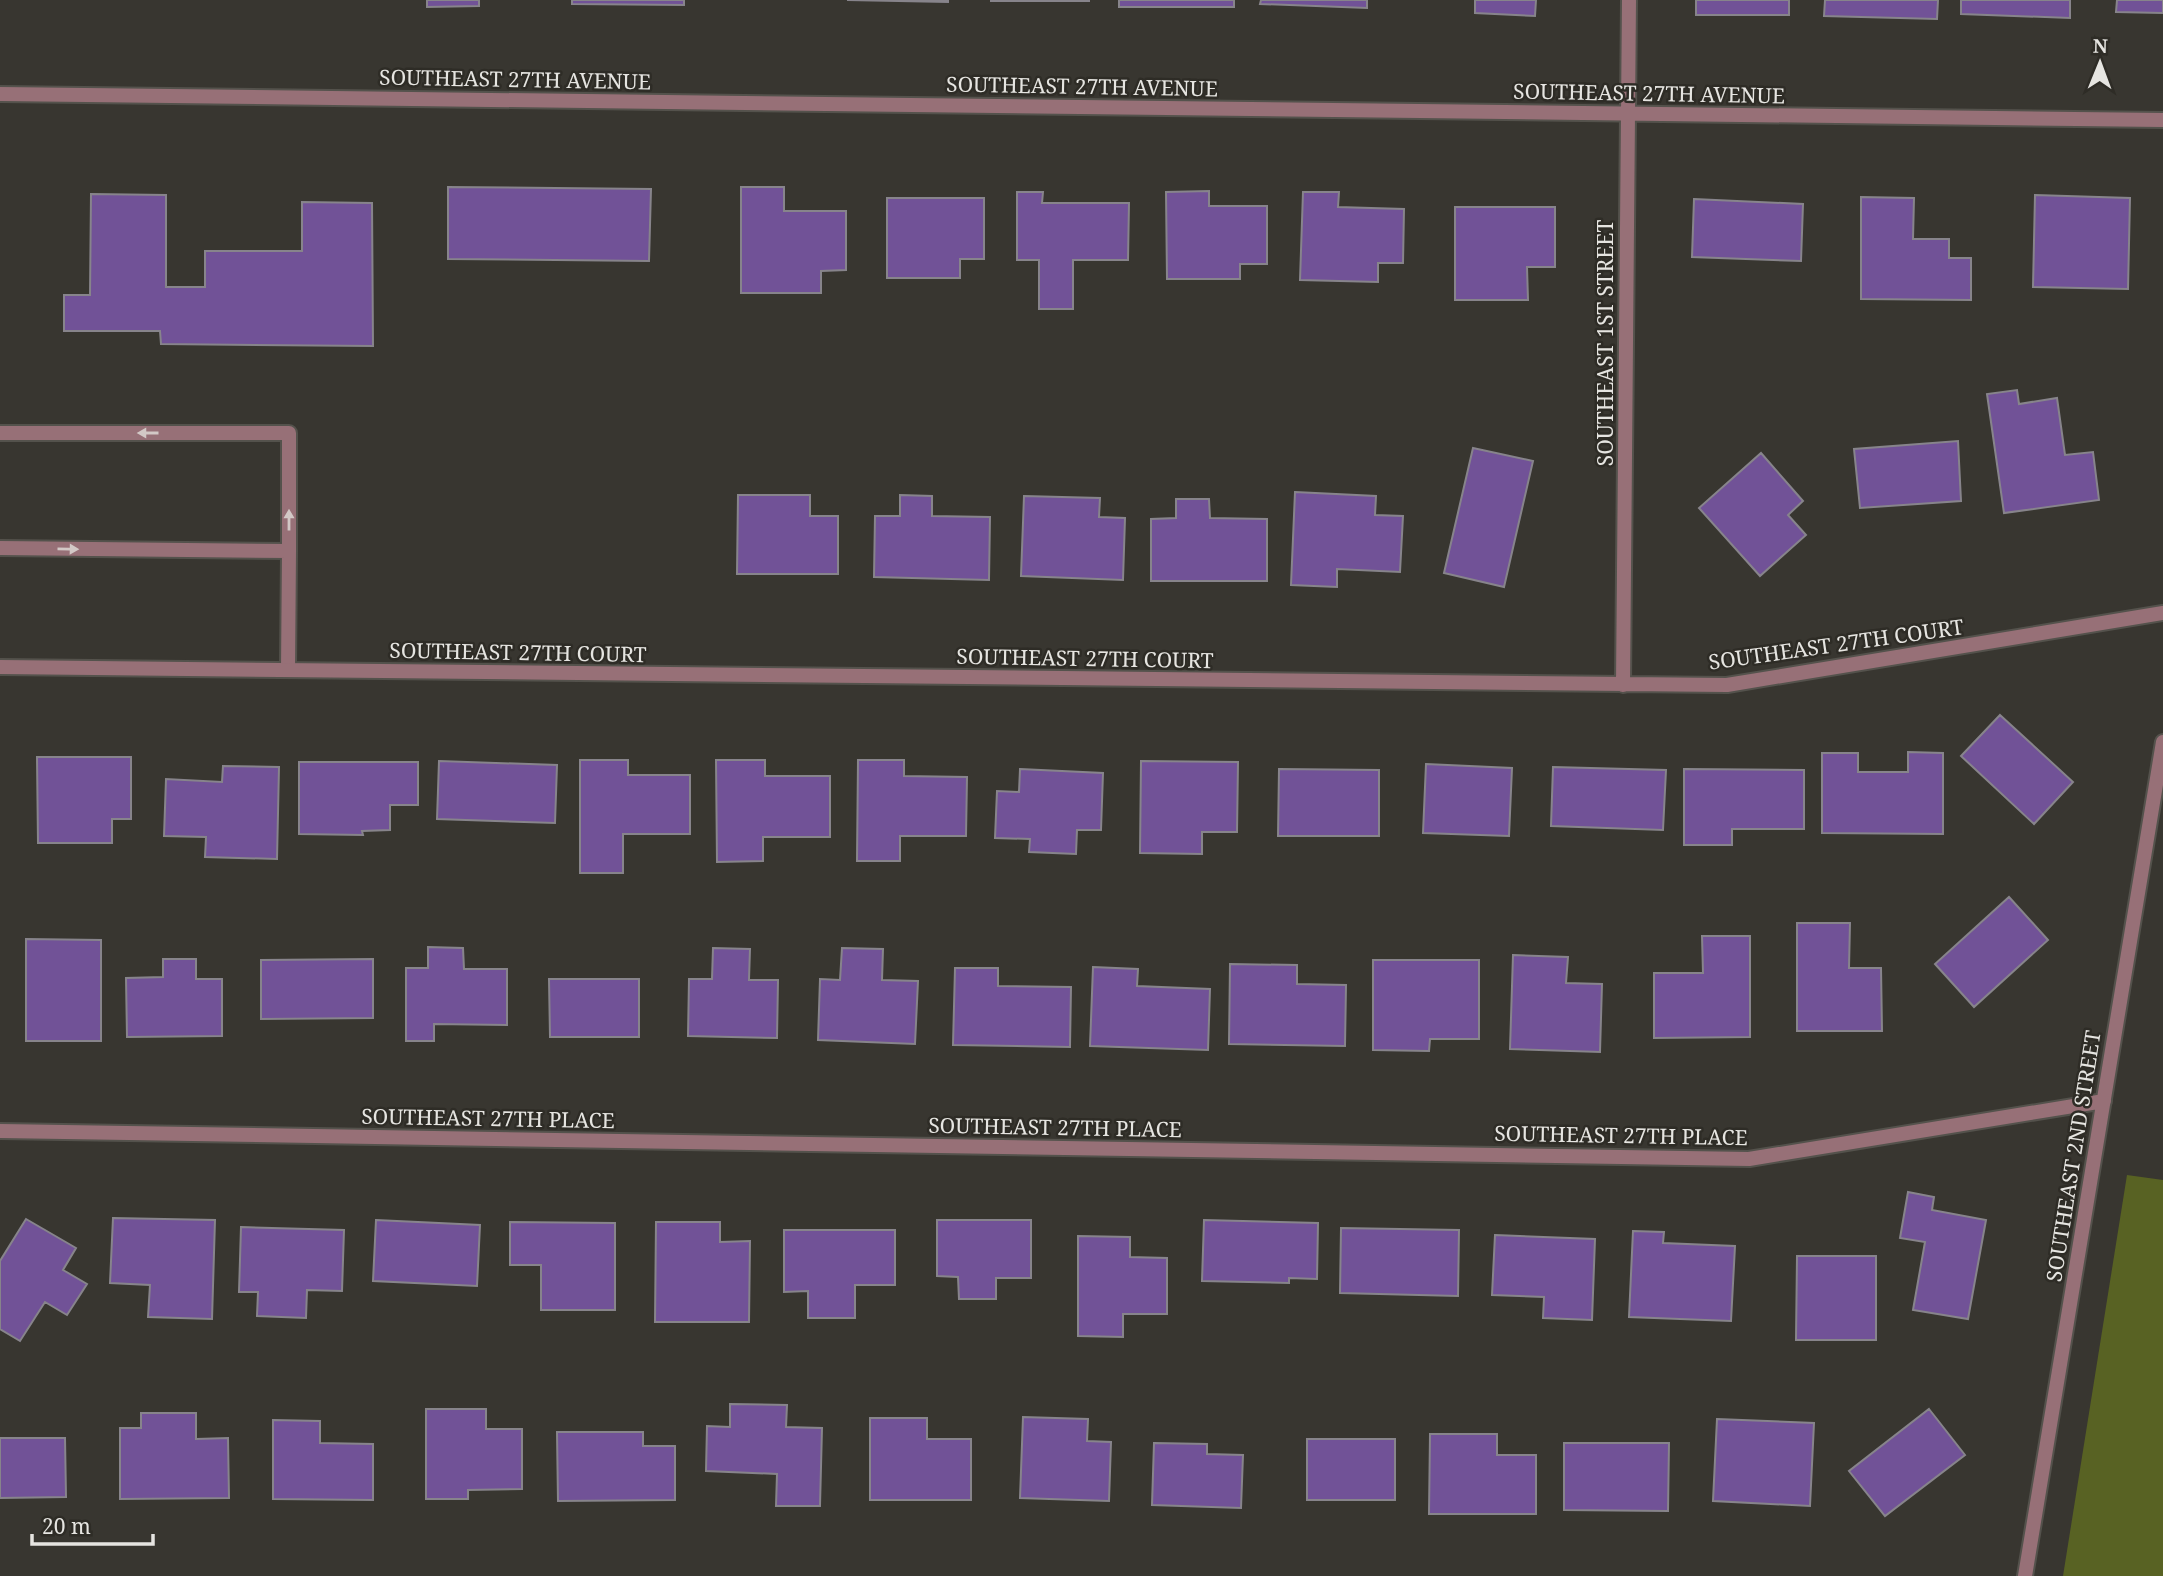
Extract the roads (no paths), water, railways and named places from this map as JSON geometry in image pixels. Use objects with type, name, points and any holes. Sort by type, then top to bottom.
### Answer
[{"type":"street","name":"SOUTHEAST 1ST STREET","points":[[1623,685],[1629,0]]},
{"type":"street","name":"SOUTHEAST 27TH AVENUE","points":[[0,94],[2163,120]]},
{"type":"street","points":[[0,433],[289,433],[288,670]]},
{"type":"street","points":[[0,548],[289,551]]},
{"type":"street","name":"SOUTHEAST 27TH COURT","points":[[0,667],[1727,685],[2163,614]]},
{"type":"street","name":"SOUTHEAST 2ND STREET","points":[[2025,1576],[2163,742]]},
{"type":"street","name":"SOUTHEAST 27TH PLACE","points":[[0,1131],[1749,1159],[2104,1101]]}]
